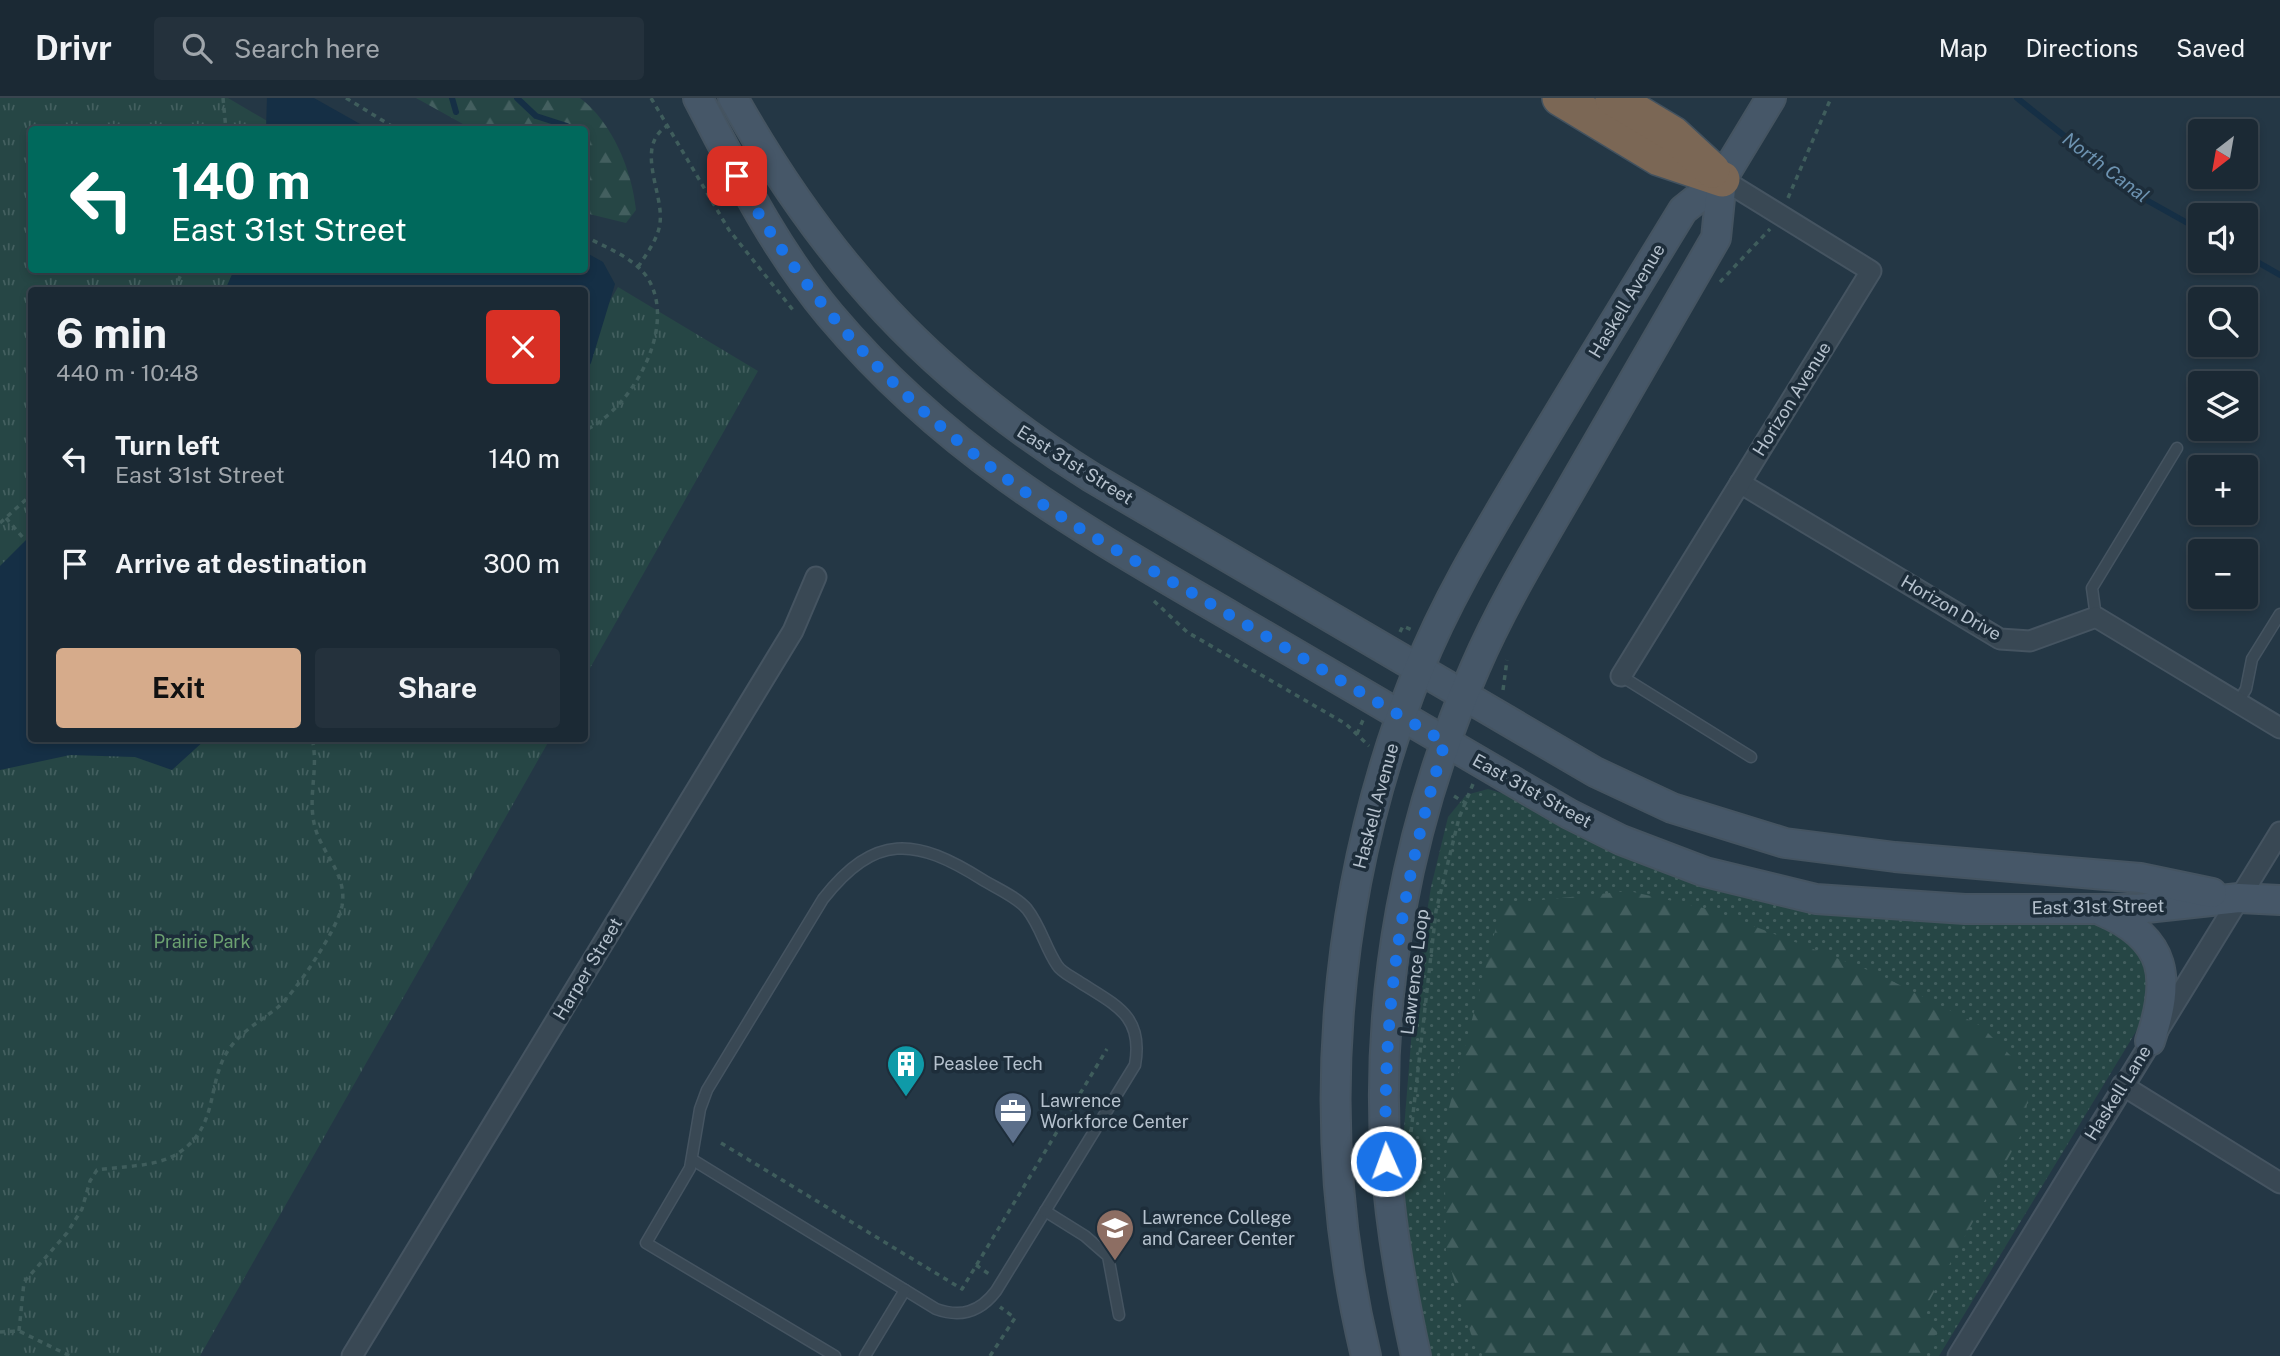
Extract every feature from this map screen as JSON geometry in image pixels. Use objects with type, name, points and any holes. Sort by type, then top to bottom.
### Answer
[{"type":"highway","points":[[1560,98],[1659,158],[1722,179]]},
{"type":"highway","points":[[1613,98],[1673,134],[1722,179]]},
{"type":"main road","name":"East 31st Street","points":[[698,98],[757,212],[802,279],[869,358],[962,446],[1074,525],[1445,742],[1621,840],[1729,879],[1816,899],[1861,904],[2137,909],[2239,898]]},
{"type":"main road","name":"East 31st Street","points":[[733,98],[777,175],[832,251],[896,324],[968,390],[1033,441],[1463,695],[1636,792],[1704,819],[1772,839],[1837,851],[2140,878],[2239,898],[2280,900]]},
{"type":"main road","name":"Haskell Avenue","points":[[1366,1356],[1346,1256],[1336,1123],[1335,1058],[1344,951],[1353,895],[1369,822],[1402,716],[1419,669],[1480,544],[1683,210],[1722,179],[1771,98]]},
{"type":"main road","name":"Haskell Avenue","points":[[1416,1356],[1396,1250],[1386,1161],[1387,1034],[1398,927],[1409,871],[1445,742],[1463,695],[1517,583],[1716,238],[1722,179]]},
{"type":"main road","points":[[2096,909],[2134,928],[2155,951],[2161,964],[2162,999],[2150,1041]]},
{"type":"street","name":"Horizon Avenue","points":[[1621,676],[1871,271],[1722,179]]},
{"type":"street","name":"Horizon Drive","points":[[1740,483],[2000,639],[2030,641],[2096,617]]},
{"type":"street","name":"Harper Street","points":[[352,1356],[793,631],[816,577]]},
{"type":"street","points":[[2096,617],[2280,728]]},
{"type":"street","name":"Haskell Lane","points":[[1958,1356],[2280,832]]},
{"type":"street","points":[[2122,1086],[2280,1183]]},
{"type":"lane","points":[[2096,617],[2092,588],[2177,448]]},
{"type":"lane","points":[[2238,702],[2246,690],[2252,659],[2280,614]]},
{"type":"lane","points":[[1621,676],[1751,757]]},
{"type":"lane","points":[[692,1160],[905,1290],[951,1314],[966,1313],[985,1305],[1135,1065],[1136,1031],[1129,1016],[1058,968],[1043,932],[1025,906],[950,859],[923,850],[875,852],[840,877],[822,899],[707,1090],[700,1109],[692,1160],[646,1243],[835,1356]]},
{"type":"lane","points":[[1045,1211],[1085,1236],[1108,1256],[1119,1315]]},
{"type":"lane","points":[[865,1356],[905,1290]]},
{"type":"path","points":[[223,98],[226,126]]},
{"type":"path","points":[[346,98],[392,126]]},
{"type":"path","points":[[1791,194],[1830,98]]},
{"type":"path","points":[[638,267],[660,225],[652,153],[655,136],[667,126]]},
{"type":"path","points":[[588,238],[638,267],[649,280],[658,316],[642,373],[622,403],[588,428]]},
{"type":"path","points":[[0,523],[28,498]]},
{"type":"path","points":[[6,519],[25,540]]},
{"type":"path","points":[[19,1331],[23,1282],[66,1233],[82,1209],[90,1181],[97,1170],[165,1158],[179,1153],[189,1144],[203,1128],[211,1109],[223,1058],[238,1038],[296,990],[341,909],[341,877],[314,825],[312,809],[317,761],[313,742]]},
{"type":"path","name":"Lawrence Loop","points":[[1410,1139],[1436,911],[1458,818],[1467,804]]},
{"type":"path","points":[[721,1143],[962,1289],[1107,1049]]},
{"type":"path","points":[[0,1332],[19,1331],[70,1356]]},
{"type":"green space","name":"Prairie Park","points":[[0,98],[228,98],[276,126],[28,126],[28,273],[520,273],[545,287],[28,287],[28,742],[548,742],[200,1356],[0,1356]]},
{"type":"green space","points":[[416,98],[580,98],[611,133],[625,163],[636,210],[626,223],[588,214],[588,126],[467,126]]},
{"type":"green space","points":[[618,287],[758,371],[588,672],[588,313],[599,320]]},
{"type":"green space","points":[[1488,789],[1511,796],[1606,848],[1646,866],[1764,902],[1852,917],[2093,923],[2125,939],[2136,949],[2147,971],[2147,1001],[2143,1020],[1939,1356],[1430,1356],[1413,1275],[1401,1167],[1416,979],[1431,887],[1448,817],[1466,795]]},
{"type":"green space","points":[[1629,891],[1712,910],[1878,974],[1981,1026],[2015,1060],[2028,1099],[2022,1133],[1921,1316],[1937,1332],[1922,1356],[1483,1356],[1471,1334],[1446,1254],[1445,1183],[1449,1108],[1502,904]]},
{"type":"water","points":[[267,98],[314,98],[364,126],[266,126]]},
{"type":"water","points":[[588,254],[603,262],[615,284],[588,368],[588,287],[226,287],[233,273],[588,273]]},
{"type":"water","points":[[28,538],[28,742],[203,742],[172,770],[135,757],[70,755],[0,770],[0,566]]},
{"type":"waterway","points":[[452,98],[456,112]]},
{"type":"waterway","points":[[517,98],[536,116],[567,126]]},
{"type":"waterway","name":"North Canal","points":[[2017,98],[2141,197],[2188,223]]},
{"type":"waterway","name":"North Canal","points":[[2258,262],[2280,275]]},
{"type":"place","name":"Peaslee Tech","points":[[906,1098]]},
{"type":"place","name":"Lawrence Workforce Center","points":[[1013,1145]]},
{"type":"place","name":"Lawrence College and Career Center","points":[[1115,1262]]},
{"type":"route","points":[[737,176],[778,245],[829,314],[896,386],[962,446],[1074,525],[1445,742],[1425,806],[1398,927],[1387,1034],[1386,1161]]}]
